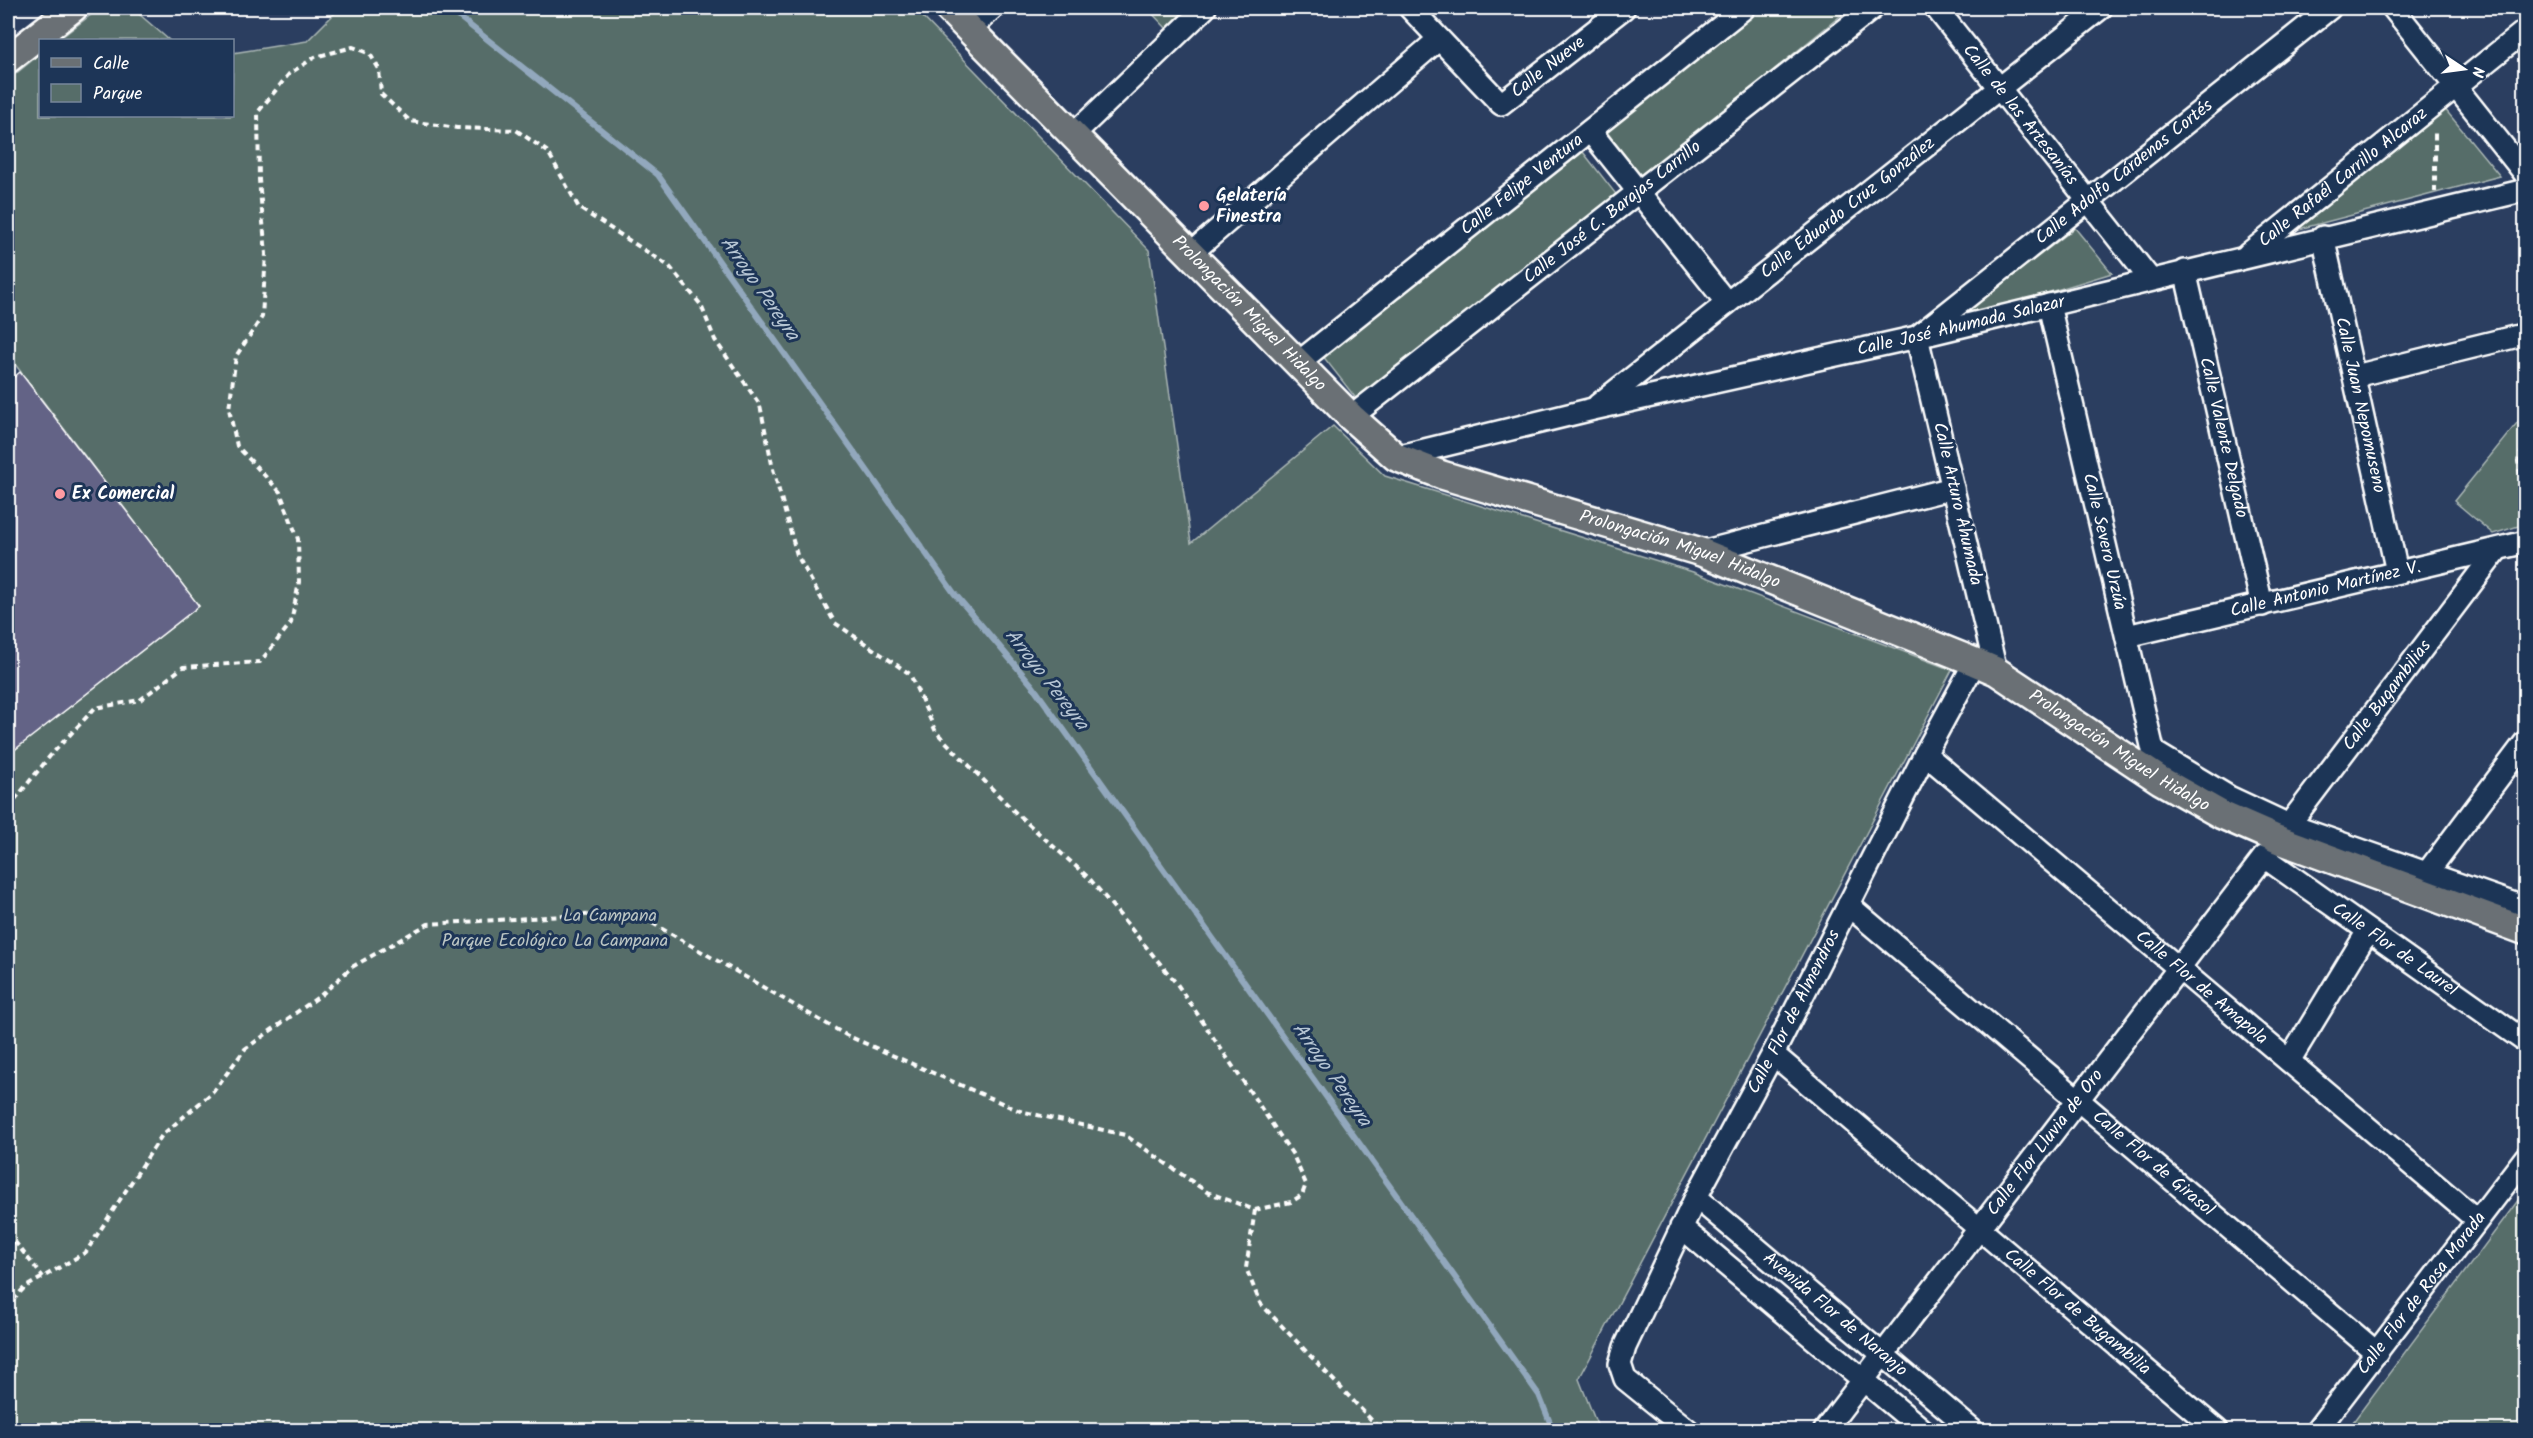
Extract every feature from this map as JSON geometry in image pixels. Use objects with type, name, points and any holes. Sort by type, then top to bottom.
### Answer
[{"type":"main road","points":[[8,59],[73,8]]},
{"type":"main road","name":"Prolongación Miguel Hidalgo","points":[[948,8],[1351,417],[1396,457],[1442,475],[1701,552],[1986,666],[2160,780],[2222,815],[2277,840],[2420,882],[2526,931]]},
{"type":"street","points":[[969,30],[993,8]]},
{"type":"street","points":[[1072,136],[1205,8]]},
{"type":"street","points":[[1191,253],[1439,39],[1410,8]]},
{"type":"street","name":"Calle Felipe Ventura","points":[[1299,362],[1744,8]]},
{"type":"street","name":"Calle José C. Barajas Carrillo","points":[[1351,417],[1873,8]]},
{"type":"street","name":"Calle de las Artesanías","points":[[1936,8],[2150,279]]},
{"type":"street","name":"Calle Eduardo Cruz González","points":[[1593,409],[2101,8]]},
{"type":"street","name":"Calle Adolfo Cárdenas Cortés","points":[[1917,337],[2330,8]]},
{"type":"street","points":[[2393,8],[2526,175]]},
{"type":"street","name":"Calle Nueve","points":[[1439,39],[1501,104],[1613,11]]},
{"type":"street","name":"Calle Rafaél Carrillo Alcaraz","points":[[2242,258],[2526,30]]},
{"type":"street","points":[[1590,130],[1727,303]]},
{"type":"street","name":"Calle José Ahumada Salazar","points":[[1396,457],[1593,409],[1917,337],[2323,237],[2526,190]]},
{"type":"street","name":"Calle Juan Nepomuseno","points":[[2323,237],[2397,572]]},
{"type":"street","name":"Calle Valente Delgado","points":[[2185,271],[2262,605]]},
{"type":"street","name":"Calle Severo Urzúa","points":[[2049,304],[2160,780]]},
{"type":"street","points":[[2355,376],[2526,334]]},
{"type":"street","name":"Calle Arturo Ahumada","points":[[1917,337],[1953,488],[1986,666]]},
{"type":"street","points":[[1701,552],[1953,488]]},
{"type":"street","name":"Calle Antonio Martínez V.","points":[[2127,636],[2526,542]]},
{"type":"street","name":"Calle Bugambilias","points":[[2277,840],[2497,550]]},
{"type":"street","name":"Calle Flor de Almendros","points":[[1688,1431],[1625,1379],[1620,1364],[1625,1347],[1696,1197],[1773,1054],[1925,754],[1986,666]]},
{"type":"street","points":[[2526,741],[2420,882],[2526,908]]},
{"type":"street","name":"Calle Flor de Laurel","points":[[2154,752],[2229,797],[2277,840],[2368,931],[2526,1042]]},
{"type":"street","name":"Calle Flor de Amapola","points":[[1925,754],[2477,1220]]},
{"type":"street","name":"Calle Flor Lluvia de Oro","points":[[1825,1431],[2277,840]]},
{"type":"street","name":"Calle Flor de Girasol","points":[[1848,905],[2377,1353]]},
{"type":"street","points":[[2289,1061],[2368,931]]},
{"type":"street","name":"Calle Flor de Bugambilia","points":[[1773,1054],[2217,1431]]},
{"type":"street","name":"Calle Flor de Rosa Morada","points":[[2317,1431],[2526,1157]]},
{"type":"street","name":"Avenida Flor de Naranjo","points":[[1696,1197],[1972,1431]]},
{"type":"street","name":"Avenida Flor de Naranjo","points":[[1681,1227],[1923,1431]]},
{"type":"path","points":[[8,808],[50,756],[95,708],[140,700],[183,667],[261,662],[291,623],[299,582],[298,539],[280,492],[237,446],[229,409],[236,356],[262,317],[266,254],[259,180],[258,112],[289,74],[315,57],[353,46],[369,54],[379,69],[381,94],[410,121],[457,129],[516,130],[548,152],[579,208],[669,266],[701,305],[715,340],[760,405],[773,469],[797,555],[835,623],[910,674],[936,732],[1016,813],[1089,878],[1177,984],[1293,1155],[1306,1184],[1302,1196],[1291,1202],[1255,1210],[1207,1191],[1125,1135],[1020,1111],[846,1035],[633,912],[428,924],[352,968],[321,995],[245,1049],[213,1092],[162,1135],[86,1251],[24,1288],[8,1306]]},
{"type":"path","points":[[2435,103],[2435,211]]},
{"type":"path","points":[[2526,439],[2518,461],[2526,513]]},
{"type":"path","points":[[1255,1210],[1246,1269],[1260,1303],[1381,1431]]},
{"type":"path","points":[[8,1233],[43,1277]]},
{"type":"green space","points":[[100,8],[132,8],[168,39],[59,39]]},
{"type":"green space","name":"Parque Ecológico La Campana","points":[[340,8],[914,8],[1149,250],[1191,543],[1333,426],[1385,476],[1693,572],[1952,670],[1579,1379],[1599,1430],[8,1430],[8,755],[199,606],[8,355],[8,80],[39,55],[39,117],[234,117],[234,53],[307,41]]},
{"type":"green space","points":[[1147,8],[1190,8],[1167,29]]},
{"type":"green space","points":[[1759,8],[1850,8],[1642,177],[1606,131]]},
{"type":"green space","points":[[2444,108],[2500,176],[2288,232]]},
{"type":"green space","points":[[1583,152],[1619,198],[1358,401],[1322,355]]},
{"type":"green space","points":[[2075,228],[2112,273],[1954,321]]},
{"type":"green space","points":[[2525,413],[2525,524],[2493,534],[2454,501]]},
{"type":"green space","points":[[2525,1191],[2525,1430],[2347,1430]]},
{"type":"building","name":"Ex Comercial","points":[[20,372],[199,606],[8,755],[8,382]]},
{"type":"waterway","name":"Arroyo Pereyra","points":[[448,8],[658,175],[954,593],[1032,685],[1539,1395],[1553,1430]]},
{"type":"place","name":"Gelatería Finestra","points":[[1204,206]]},
{"type":"place","name":"Ex Comercial","points":[[60,494]]},
{"type":"park label","name":"La Campana","points":[[610,916]]}]
